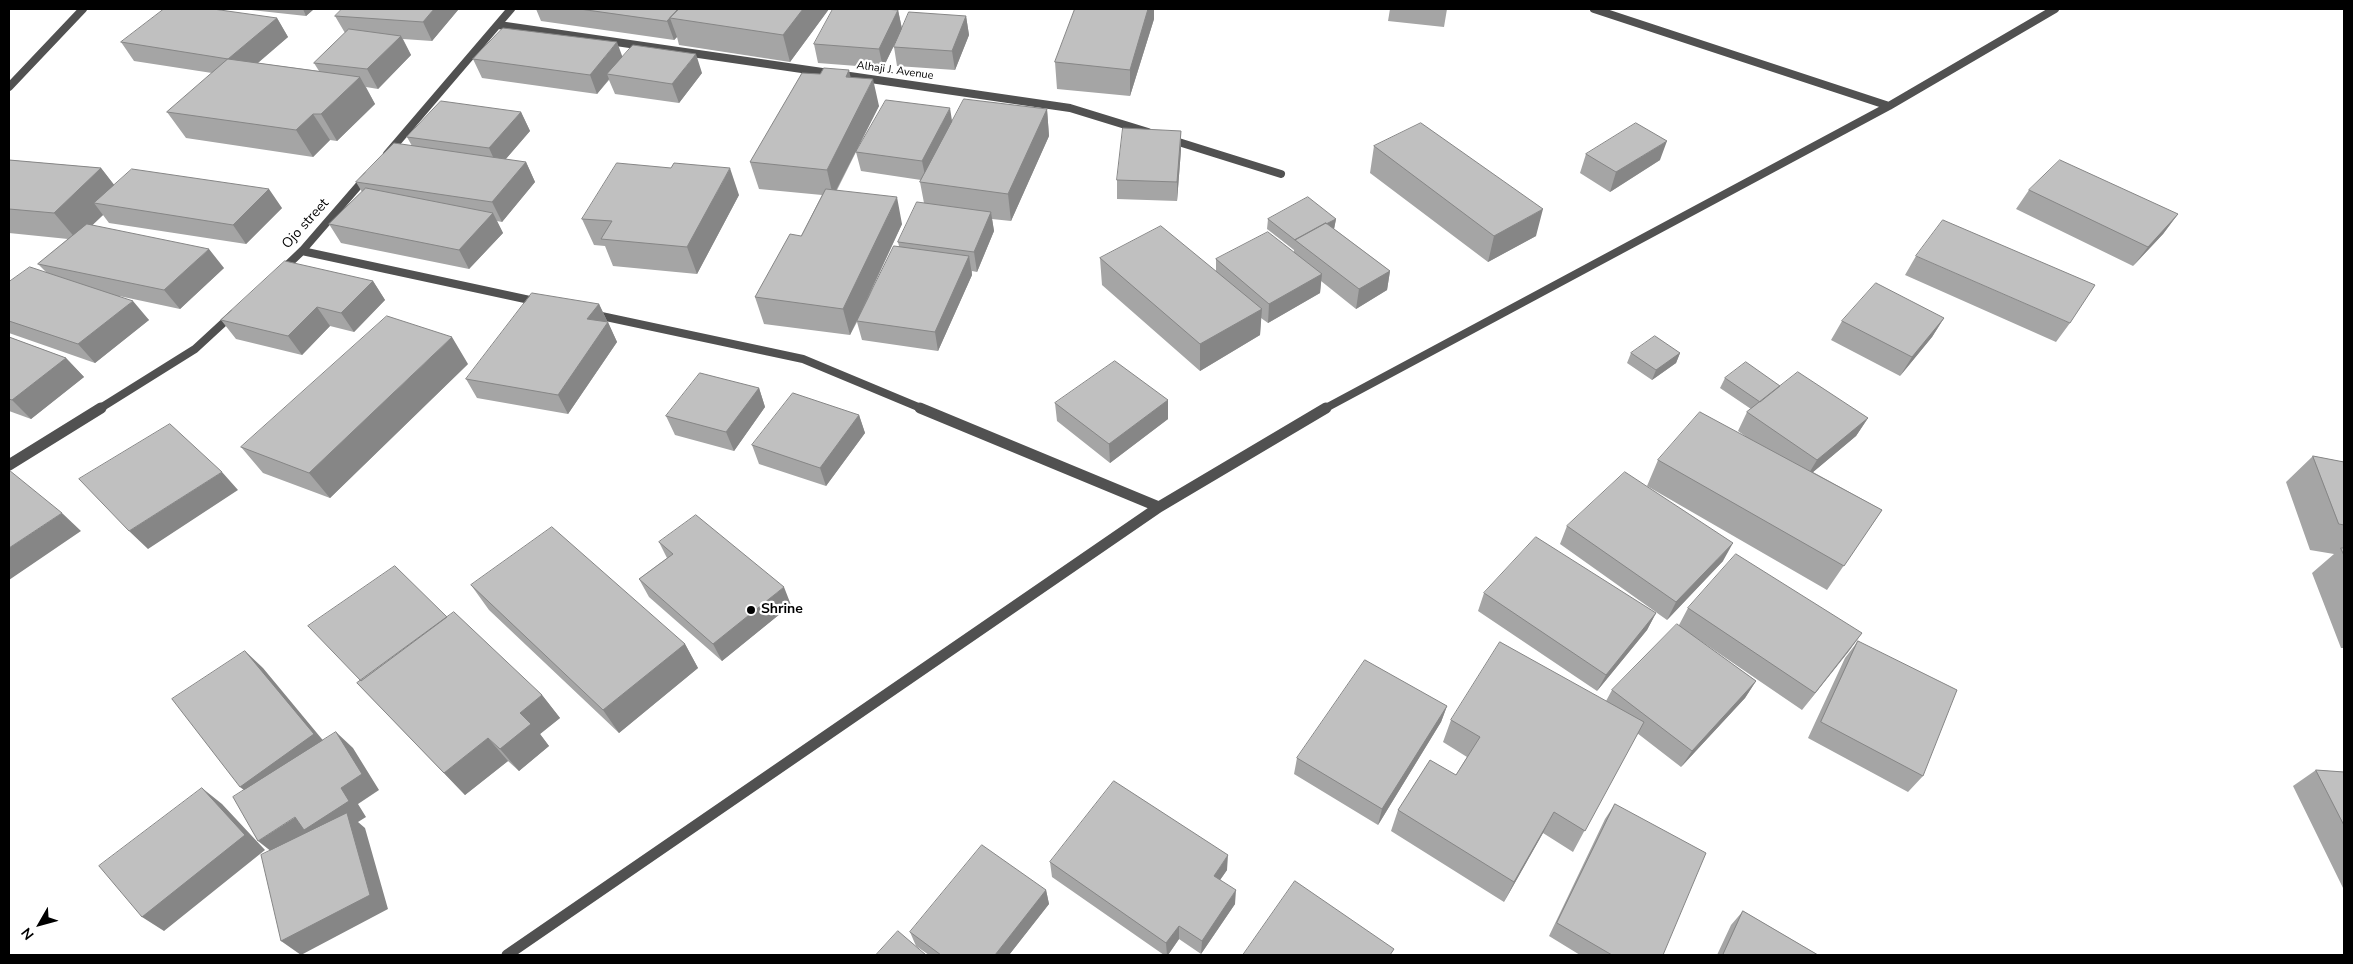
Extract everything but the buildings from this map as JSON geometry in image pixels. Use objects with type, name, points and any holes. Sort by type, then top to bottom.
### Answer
[{"type":"street","points":[[9,87],[61,30],[83,9]]},
{"type":"street","points":[[381,161],[511,9]]},
{"type":"street","points":[[1594,9],[1890,106]]},
{"type":"street","points":[[507,955],[1159,507],[1341,399],[1890,106],[2055,9]]},
{"type":"street","name":"Alhaji J. Avenue","points":[[498,25],[1070,108],[1153,134]]},
{"type":"street","points":[[1162,137],[1281,174]]},
{"type":"street","name":"Ojo street","points":[[274,277],[302,251],[374,168]]},
{"type":"street","points":[[302,251],[552,305]]},
{"type":"street","points":[[9,465],[195,349],[238,310]]},
{"type":"street","points":[[581,311],[802,359],[1159,507]]},
{"type":"place","name":"Shrine","points":[[751,610]]}]
